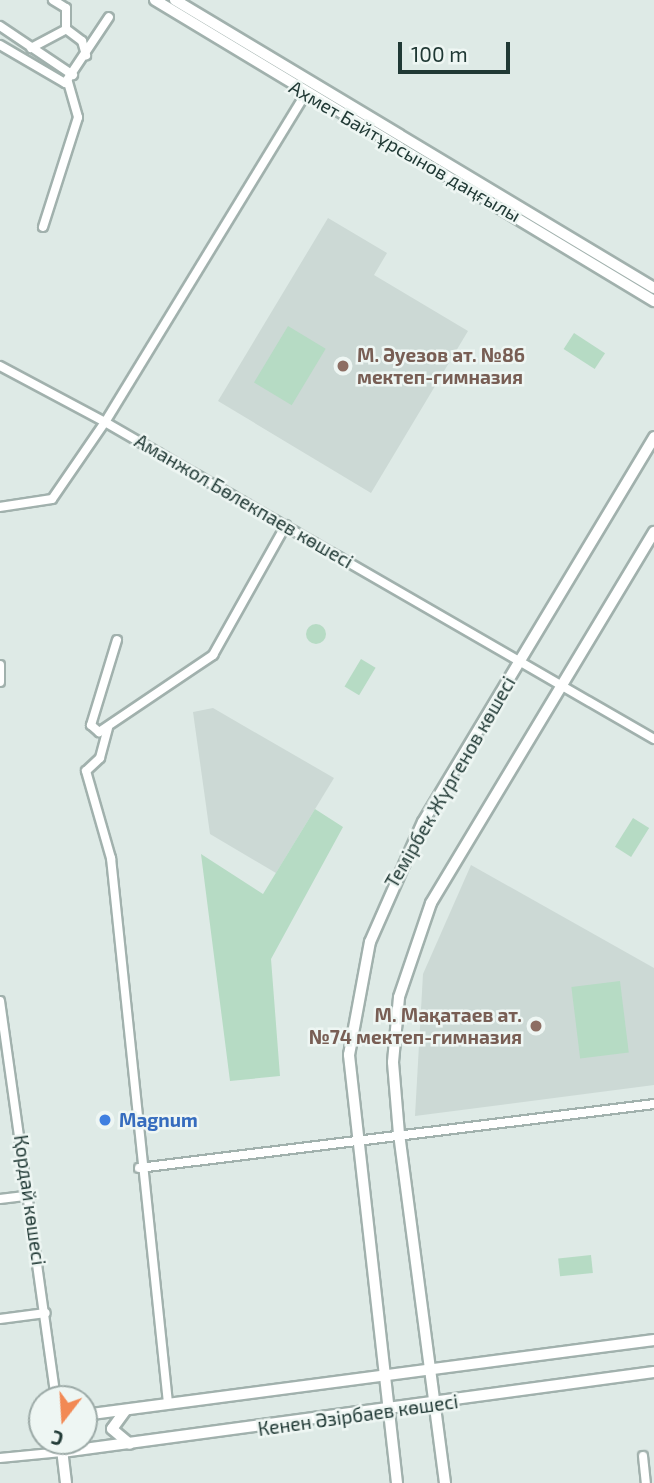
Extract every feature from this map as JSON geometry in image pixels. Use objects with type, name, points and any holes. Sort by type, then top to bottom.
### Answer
[{"type":"street","points":[[31,48],[65,29],[69,13],[53,0]]},
{"type":"street","name":"Ахмет Байтұрсынов даңғылы","points":[[155,0],[306,93],[654,286]]},
{"type":"street","name":"Ахмет Байтұрсынов даңғылы","points":[[175,0],[654,301]]},
{"type":"street","points":[[70,78],[86,58],[109,17]]},
{"type":"street","points":[[0,26],[70,78],[78,117],[43,227]]},
{"type":"street","points":[[65,29],[82,41],[86,58]]},
{"type":"street","points":[[0,45],[70,78]]},
{"type":"street","points":[[0,507],[52,499],[105,422],[272,156],[306,93]]},
{"type":"street","name":"Аманжол Бөлекпаев көшесі","points":[[0,366],[286,525],[654,740]]},
{"type":"street","name":"Темірбек Жүргенов көшесі","points":[[397,1483],[356,1140],[349,1055],[370,942],[422,825],[654,437]]},
{"type":"street","points":[[117,640],[91,725],[99,732],[213,655],[286,525]]},
{"type":"street","points":[[444,1483],[399,1134],[393,1062],[410,954],[431,903],[558,682],[654,532]]},
{"type":"street","points":[[0,664],[1,682]]},
{"type":"street","points":[[108,728],[100,758],[86,771],[111,858],[139,1168],[169,1403]]},
{"type":"street","name":"Қордай көшесі","points":[[0,1001],[30,1195],[54,1385]]},
{"type":"street","points":[[0,1083],[12,1082]]},
{"type":"street","points":[[139,1168],[654,1104]]},
{"type":"street","points":[[0,1199],[30,1195]]},
{"type":"street","points":[[0,1319],[46,1312]]},
{"type":"street","name":"Кенен Әзірбаев көшесі","points":[[98,1413],[654,1340]]},
{"type":"street","name":"Кенен Әзірбаев көшесі","points":[[98,1445],[131,1444],[434,1405],[654,1372]]},
{"type":"street","points":[[131,1407],[116,1416],[112,1429],[131,1444]]},
{"type":"street","points":[[0,1458],[28,1453]]},
{"type":"street","points":[[63,1455],[66,1483]]},
{"type":"street","points":[[643,1456],[646,1483]]},
{"type":"shaded area","name":"М. Әуезов ат. №86 мектеп-гимназия","points":[[328,218],[387,253],[374,275],[468,331],[371,493],[218,401]]},
{"type":"shaded area","points":[[213,708],[334,778],[276,873],[210,834],[193,712]]},
{"type":"shaded area","name":"М. Мақатаев ат. №74 мектеп-гимназия","points":[[471,865],[654,968],[654,1085],[415,1116],[423,974]]},
{"type":"green space","points":[[288,326],[326,349],[292,405],[254,383]]},
{"type":"green space","points":[[574,333],[605,353],[595,369],[564,349]]},
{"type":"green space","points":[[316,624],[323,627],[326,634],[323,641],[316,644],[309,641],[306,634],[309,627]]},
{"type":"green space","points":[[361,659],[376,668],[359,695],[345,686]]},
{"type":"green space","points":[[315,809],[343,827],[271,959],[280,1076],[230,1081],[201,854],[263,894]]},
{"type":"green space","points":[[633,818],[649,828],[631,857],[615,847]]},
{"type":"green space","points":[[620,981],[629,1052],[580,1058],[571,987]]},
{"type":"green space","points":[[591,1255],[593,1273],[560,1276],[558,1258]]},
{"type":"place","name":"М. Әуезов ат. №86 мектеп-гимназия","points":[[343,366]]},
{"type":"place","name":"М. Мақатаев ат. №74 мектеп-гимназия","points":[[536,1026]]},
{"type":"place","name":"Magnum","points":[[105,1120]]}]
